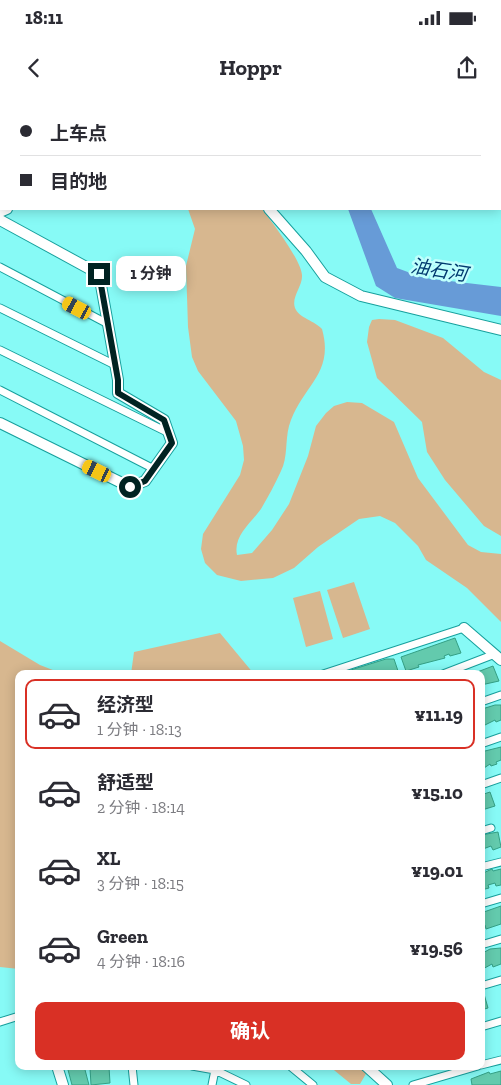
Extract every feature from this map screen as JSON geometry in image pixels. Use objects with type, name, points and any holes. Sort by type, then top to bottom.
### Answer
[{"type":"street","points":[[270,210],[306,251],[325,277],[361,296],[501,330]]},
{"type":"street","points":[[0,220],[99,274],[118,393],[164,420],[172,443],[145,481],[130,487],[0,423]]},
{"type":"street","points":[[0,267],[108,324]]},
{"type":"street","points":[[0,308],[115,365]]},
{"type":"street","points":[[0,350],[169,433]]},
{"type":"street","points":[[0,390],[154,469]]},
{"type":"street","points":[[335,670],[464,628],[498,657]]},
{"type":"street","points":[[456,670],[498,657]]},
{"type":"street","points":[[485,701],[501,695]]},
{"type":"street","points":[[485,743],[501,737]]},
{"type":"street","points":[[485,784],[501,778]]},
{"type":"street","points":[[485,830],[492,828]]},
{"type":"street","points":[[485,866],[501,862]]},
{"type":"street","points":[[485,903],[501,898]]},
{"type":"street","points":[[485,944],[501,939]]},
{"type":"street","points":[[485,985],[501,980]]},
{"type":"street","points":[[0,1022],[15,1017]]},
{"type":"street","points":[[485,1026],[501,1021]]},
{"type":"street","points":[[485,1065],[501,1060]]},
{"type":"street","points":[[58,1070],[63,1085]]},
{"type":"street","points":[[132,1070],[133,1085]]},
{"type":"street","points":[[202,1085],[212,1084],[215,1070],[246,1085]]},
{"type":"street","points":[[295,1070],[313,1085]]},
{"type":"street","points":[[370,1070],[387,1085]]},
{"type":"street","points":[[413,1085],[466,1070]]},
{"type":"shaded area","points":[[188,210],[263,210],[285,241],[300,268],[302,279],[294,304],[295,308],[300,314],[322,329],[325,345],[324,358],[320,369],[294,412],[289,426],[285,460],[281,471],[261,509],[240,536],[236,548],[237,555],[252,553],[272,530],[289,504],[308,456],[316,426],[326,413],[334,406],[347,402],[362,403],[394,422],[418,478],[468,545],[481,552],[501,554],[501,622],[467,588],[426,560],[418,546],[395,523],[380,516],[359,519],[318,547],[294,568],[273,578],[241,581],[217,575],[205,563],[201,549],[203,534],[240,475],[244,460],[243,446],[236,421],[198,371],[192,357],[188,327],[186,266],[195,229]]},
{"type":"shaded area","points":[[372,320],[395,320],[443,338],[484,372],[501,380],[501,536],[484,526],[445,480],[427,452],[422,422],[377,378],[367,342]]},
{"type":"shaded area","points":[[354,582],[370,629],[343,638],[327,590]]},
{"type":"shaded area","points":[[320,591],[333,639],[306,647],[293,598]]},
{"type":"shaded area","points":[[220,633],[251,670],[132,670],[134,652]]},
{"type":"shaded area","points":[[0,641],[40,665],[53,670],[15,670],[15,969],[0,967]]},
{"type":"shaded area","points":[[334,1070],[364,1070],[367,1072],[360,1084],[351,1084]]},
{"type":"water","points":[[348,210],[371,210],[397,268],[424,278],[501,287],[501,316],[395,298],[376,286]]},
{"type":"building","points":[[455,638],[461,653],[450,656],[449,654],[444,656],[445,658],[418,665],[419,667],[409,670],[406,670],[401,657]]},
{"type":"building","points":[[386,659],[394,659],[398,670],[351,670]]},
{"type":"building","points":[[493,666],[499,681],[485,684],[485,670],[482,670]]},
{"type":"building","points":[[501,705],[501,720],[496,722],[495,720],[485,725],[485,708]]},
{"type":"building","points":[[501,747],[501,760],[496,762],[497,764],[491,766],[490,764],[485,767],[485,751]]},
{"type":"building","points":[[490,792],[495,806],[485,809],[485,794]]},
{"type":"building","points":[[498,832],[501,847],[493,850],[491,846],[485,848],[485,834]]},
{"type":"building","points":[[492,869],[493,871],[501,869],[501,885],[496,886],[495,883],[488,885],[489,888],[485,889],[485,872]]},
{"type":"building","points":[[501,906],[501,924],[486,929],[485,912]]},
{"type":"building","points":[[501,948],[501,964],[493,967],[492,964],[485,968],[485,952],[490,949]]},
{"type":"building","points":[[485,998],[488,1008],[485,1009]]},
{"type":"building","points":[[68,1070],[85,1070],[89,1085],[72,1085]]},
{"type":"building","points":[[90,1070],[109,1070],[110,1083],[91,1085]]},
{"type":"building","points":[[501,1071],[501,1085],[472,1085],[471,1079],[489,1072],[490,1074]]},
{"type":"route","points":[[99,274],[118,380],[118,393],[164,420],[172,443],[145,481],[130,487]]},
{"type":"water label","name":"油石河","points":[[439,270]]}]
